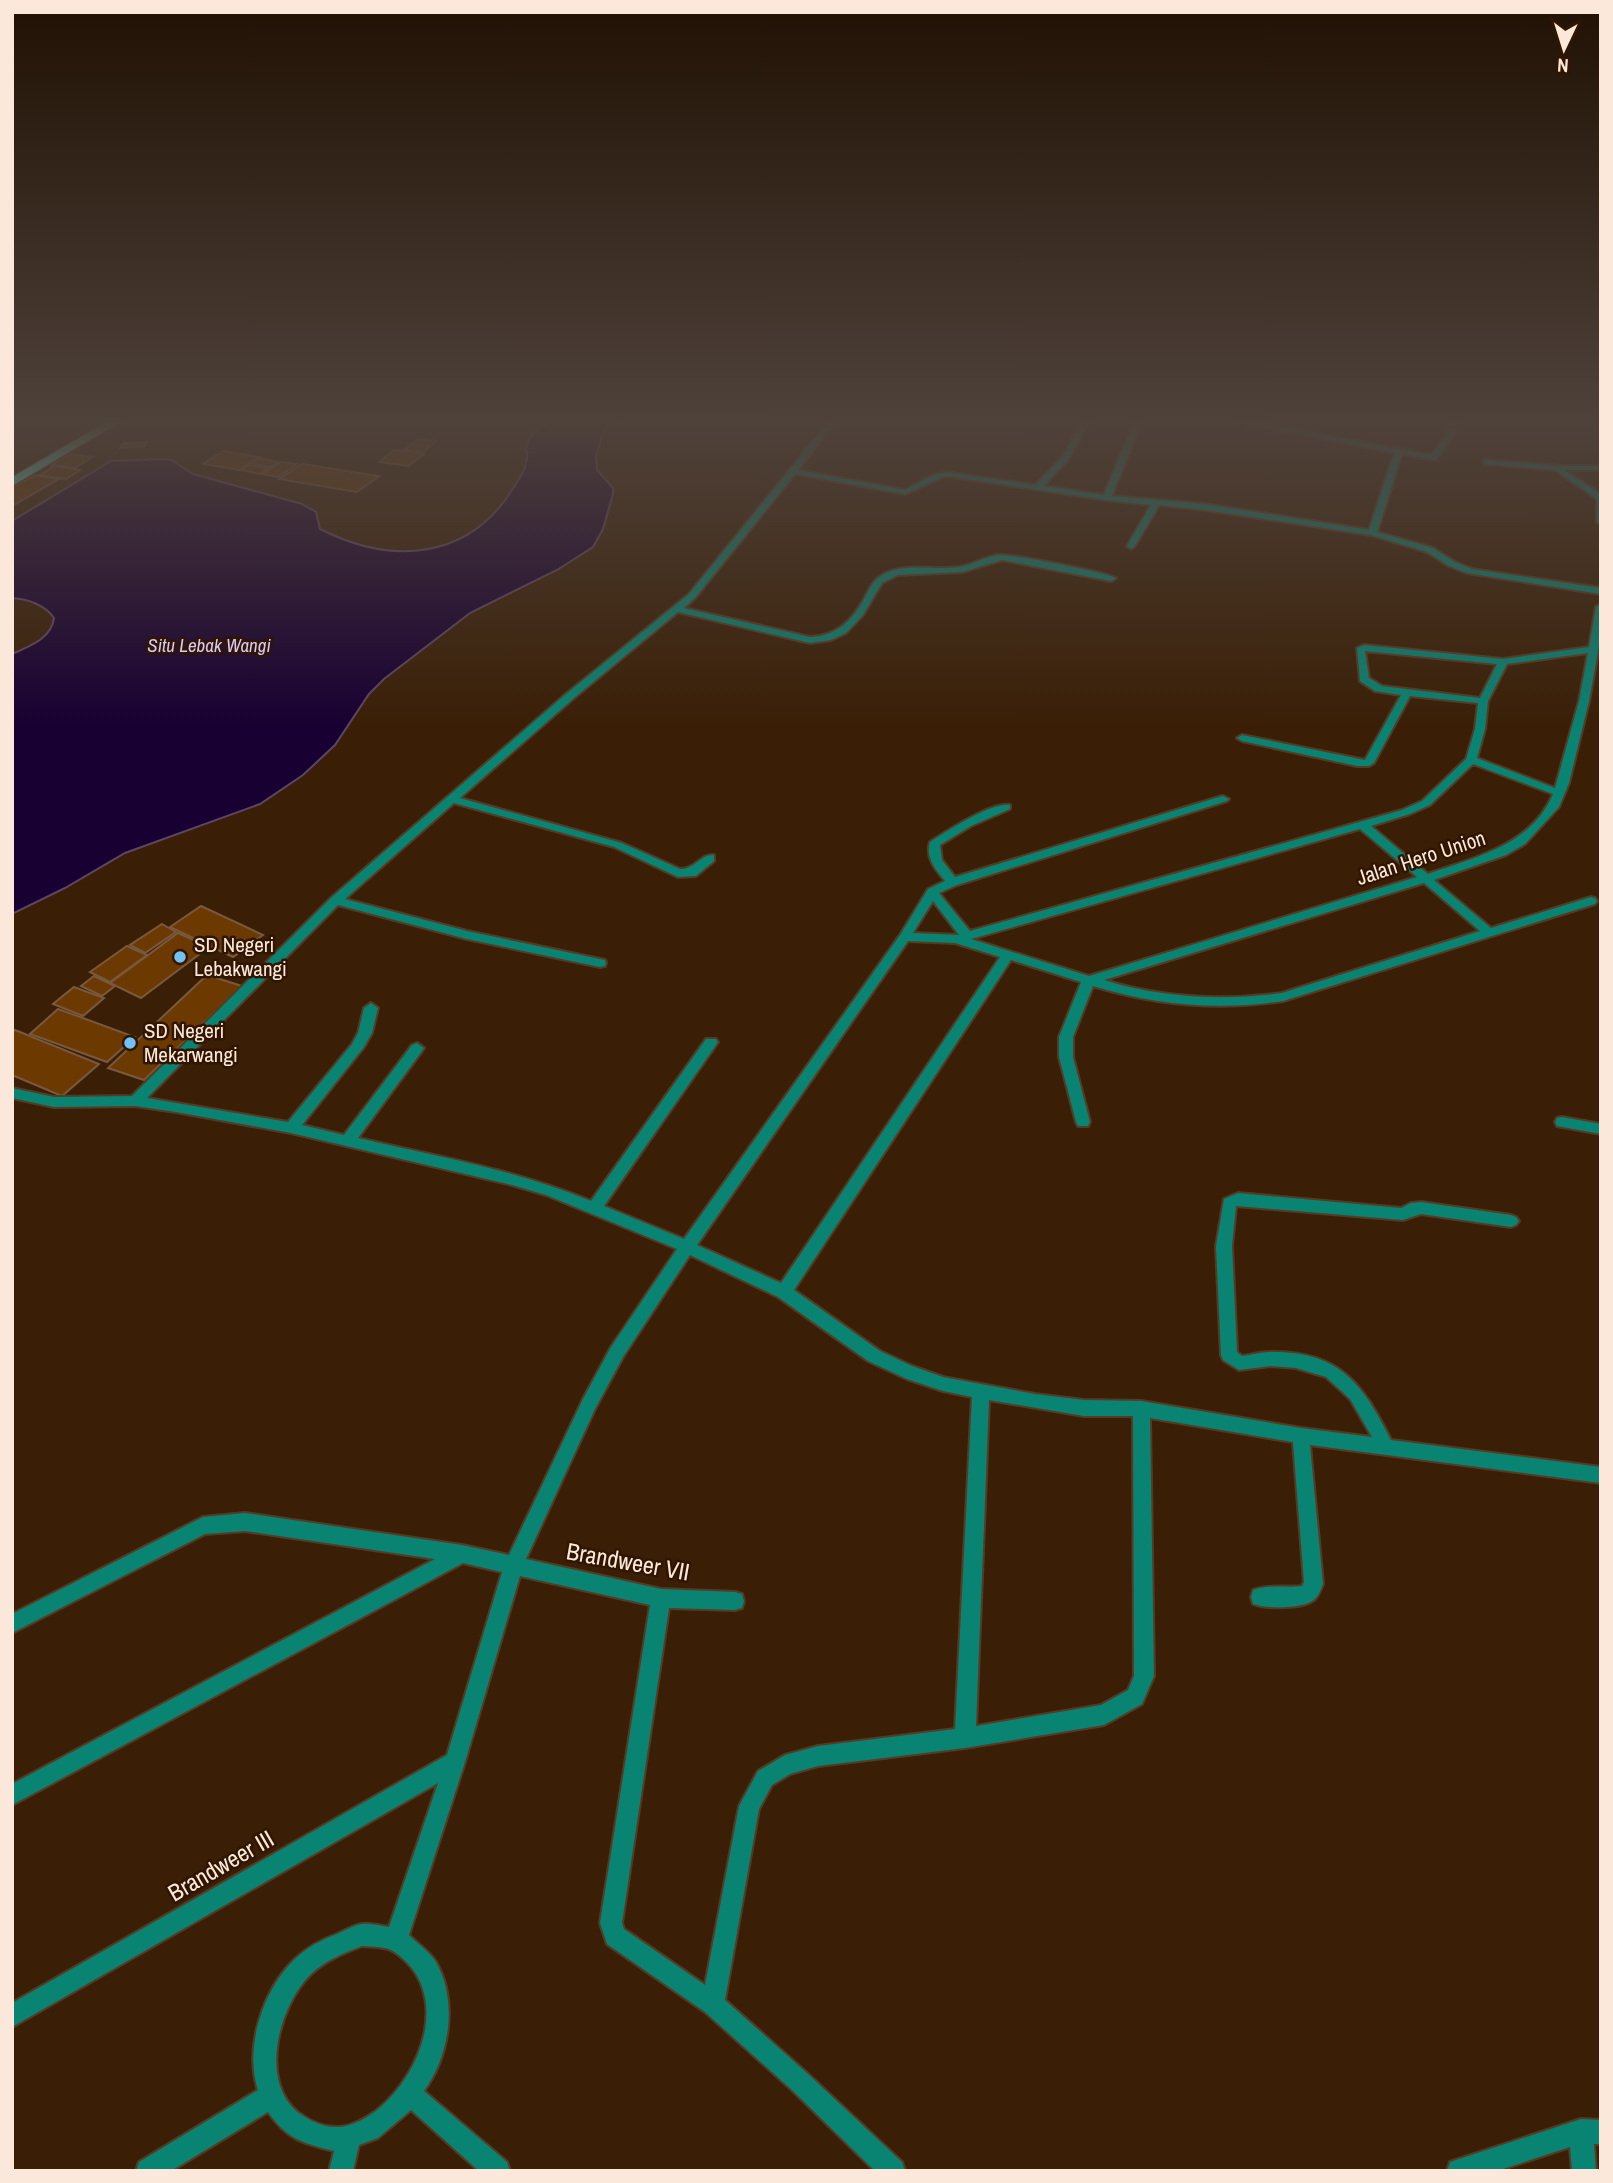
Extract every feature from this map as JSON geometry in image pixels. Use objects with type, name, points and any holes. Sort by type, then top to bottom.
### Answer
[{"type":"street","points":[[135,1101],[336,900],[570,696],[692,596],[751,523]]},
{"type":"street","points":[[1131,546],[1145,523]]},
{"type":"street","points":[[1302,523],[1372,533],[1430,550],[1470,571],[1601,591]]},
{"type":"street","points":[[1372,533],[1375,523]]},
{"type":"street","points":[[678,609],[810,640],[824,640],[838,636],[864,607],[876,583],[898,573],[942,573],[974,567],[986,559],[1002,557],[1111,578]]},
{"type":"street","name":"Jalan Hero Union","points":[[1088,981],[1425,879],[1503,852],[1521,842],[1553,807],[1559,793],[1584,701],[1601,608]]},
{"type":"street","points":[[1483,701],[1380,689],[1364,679],[1360,650],[1364,648],[1503,662],[1592,649]]},
{"type":"street","points":[[905,937],[961,937],[1363,825],[1426,803],[1471,760],[1480,729],[1483,701],[1503,662]]},
{"type":"street","points":[[1242,738],[1357,763],[1369,763],[1407,692]]},
{"type":"street","points":[[1471,760],[1559,793]]},
{"type":"street","points":[[453,799],[618,845],[678,873],[692,873],[710,858]]},
{"type":"street","points":[[396,1940],[455,1762],[514,1564],[611,1363],[687,1247],[905,937],[932,892],[953,882],[1223,799]]},
{"type":"street","points":[[953,882],[939,867],[933,854],[934,844],[967,824],[1006,807]]},
{"type":"street","points":[[1363,825],[1488,932]]},
{"type":"street","points":[[932,892],[961,937],[1007,956],[1151,997],[1200,1002],[1259,1001],[1283,997],[1591,901]]},
{"type":"street","points":[[336,900],[444,930],[600,963]]},
{"type":"street","points":[[784,1292],[1007,956]]},
{"type":"street","points":[[1083,1122],[1066,1057],[1066,1037],[1088,981]]},
{"type":"street","points":[[291,1128],[357,1047],[366,1033],[371,1008]]},
{"type":"street","points":[[594,1208],[711,1042]]},
{"type":"street","points":[[348,1142],[417,1048]]},
{"type":"street","points":[[12,1093],[54,1102],[135,1101],[291,1128],[512,1179],[594,1208],[784,1292],[874,1356],[907,1372],[981,1392],[1084,1408],[1141,1409],[1301,1436],[1601,1475]]},
{"type":"street","points":[[1562,1122],[1601,1129]]},
{"type":"street","points":[[1386,1447],[1366,1407],[1347,1381],[1323,1368],[1301,1363],[1268,1359],[1239,1363],[1229,1355],[1224,1245],[1229,1203],[1238,1199],[1404,1214],[1411,1209],[1421,1208],[1511,1221]]},
{"type":"street","points":[[965,1738],[981,1392]]},
{"type":"street","points":[[713,2004],[749,1806],[765,1778],[785,1765],[818,1756],[965,1738],[1104,1715],[1135,1696],[1144,1676],[1141,1409]]},
{"type":"street","points":[[1260,1597],[1307,1594],[1314,1584],[1301,1436]]},
{"type":"street","name":"Brandweer VII","points":[[12,1624],[203,1526],[225,1522],[244,1522],[462,1554],[661,1598],[735,1601]]},
{"type":"street","points":[[12,1795],[462,1554]]},
{"type":"street","points":[[661,1598],[611,1923],[615,1936],[713,2004],[893,2171]]},
{"type":"street","name":"Brandweer III","points":[[12,2016],[455,1762]]},
{"type":"street","points":[[362,1935],[396,1940],[420,1957],[436,1985],[439,2020],[431,2059],[411,2095],[383,2123],[349,2138],[316,2138],[289,2123],[271,2096],[264,2056],[273,2012],[296,1974],[327,1947],[362,1935]]},
{"type":"street","points":[[411,2095],[498,2171]]},
{"type":"street","points":[[148,2171],[271,2096]]},
{"type":"street","points":[[1459,2171],[1591,2131],[1584,2171]]},
{"type":"street","points":[[341,2171],[349,2138]]},
{"type":"water","name":"Situ Lebak Wangi","points":[[12,523],[319,523],[320,529],[347,541],[401,551],[427,549],[452,542],[483,523],[605,523],[593,547],[557,570],[470,613],[384,679],[369,694],[335,745],[303,775],[260,804],[125,853],[65,888],[12,914],[12,654],[44,637],[54,618],[36,604],[12,598]]},
{"type":"building","points":[[201,906],[263,935],[233,957],[170,927]]},
{"type":"building","points":[[162,924],[176,932],[145,953],[130,945]]},
{"type":"building","points":[[178,933],[209,947],[141,998],[110,983]]},
{"type":"building","points":[[127,946],[147,955],[110,982],[90,972]]},
{"type":"building","points":[[207,975],[242,986],[144,1080],[108,1068]]},
{"type":"building","points":[[94,976],[115,986],[102,996],[81,986]]},
{"type":"building","points":[[74,987],[104,998],[83,1016],[53,1004]]},
{"type":"building","points":[[58,1009],[135,1037],[107,1062],[30,1034]]},
{"type":"building","points":[[15,1030],[99,1064],[62,1096],[12,1075],[12,1032]]},
{"type":"place","name":"SD Negeri Lebakwangi","points":[[180,957]]},
{"type":"place","name":"SD Negeri Mekarwangi","points":[[130,1043]]}]
